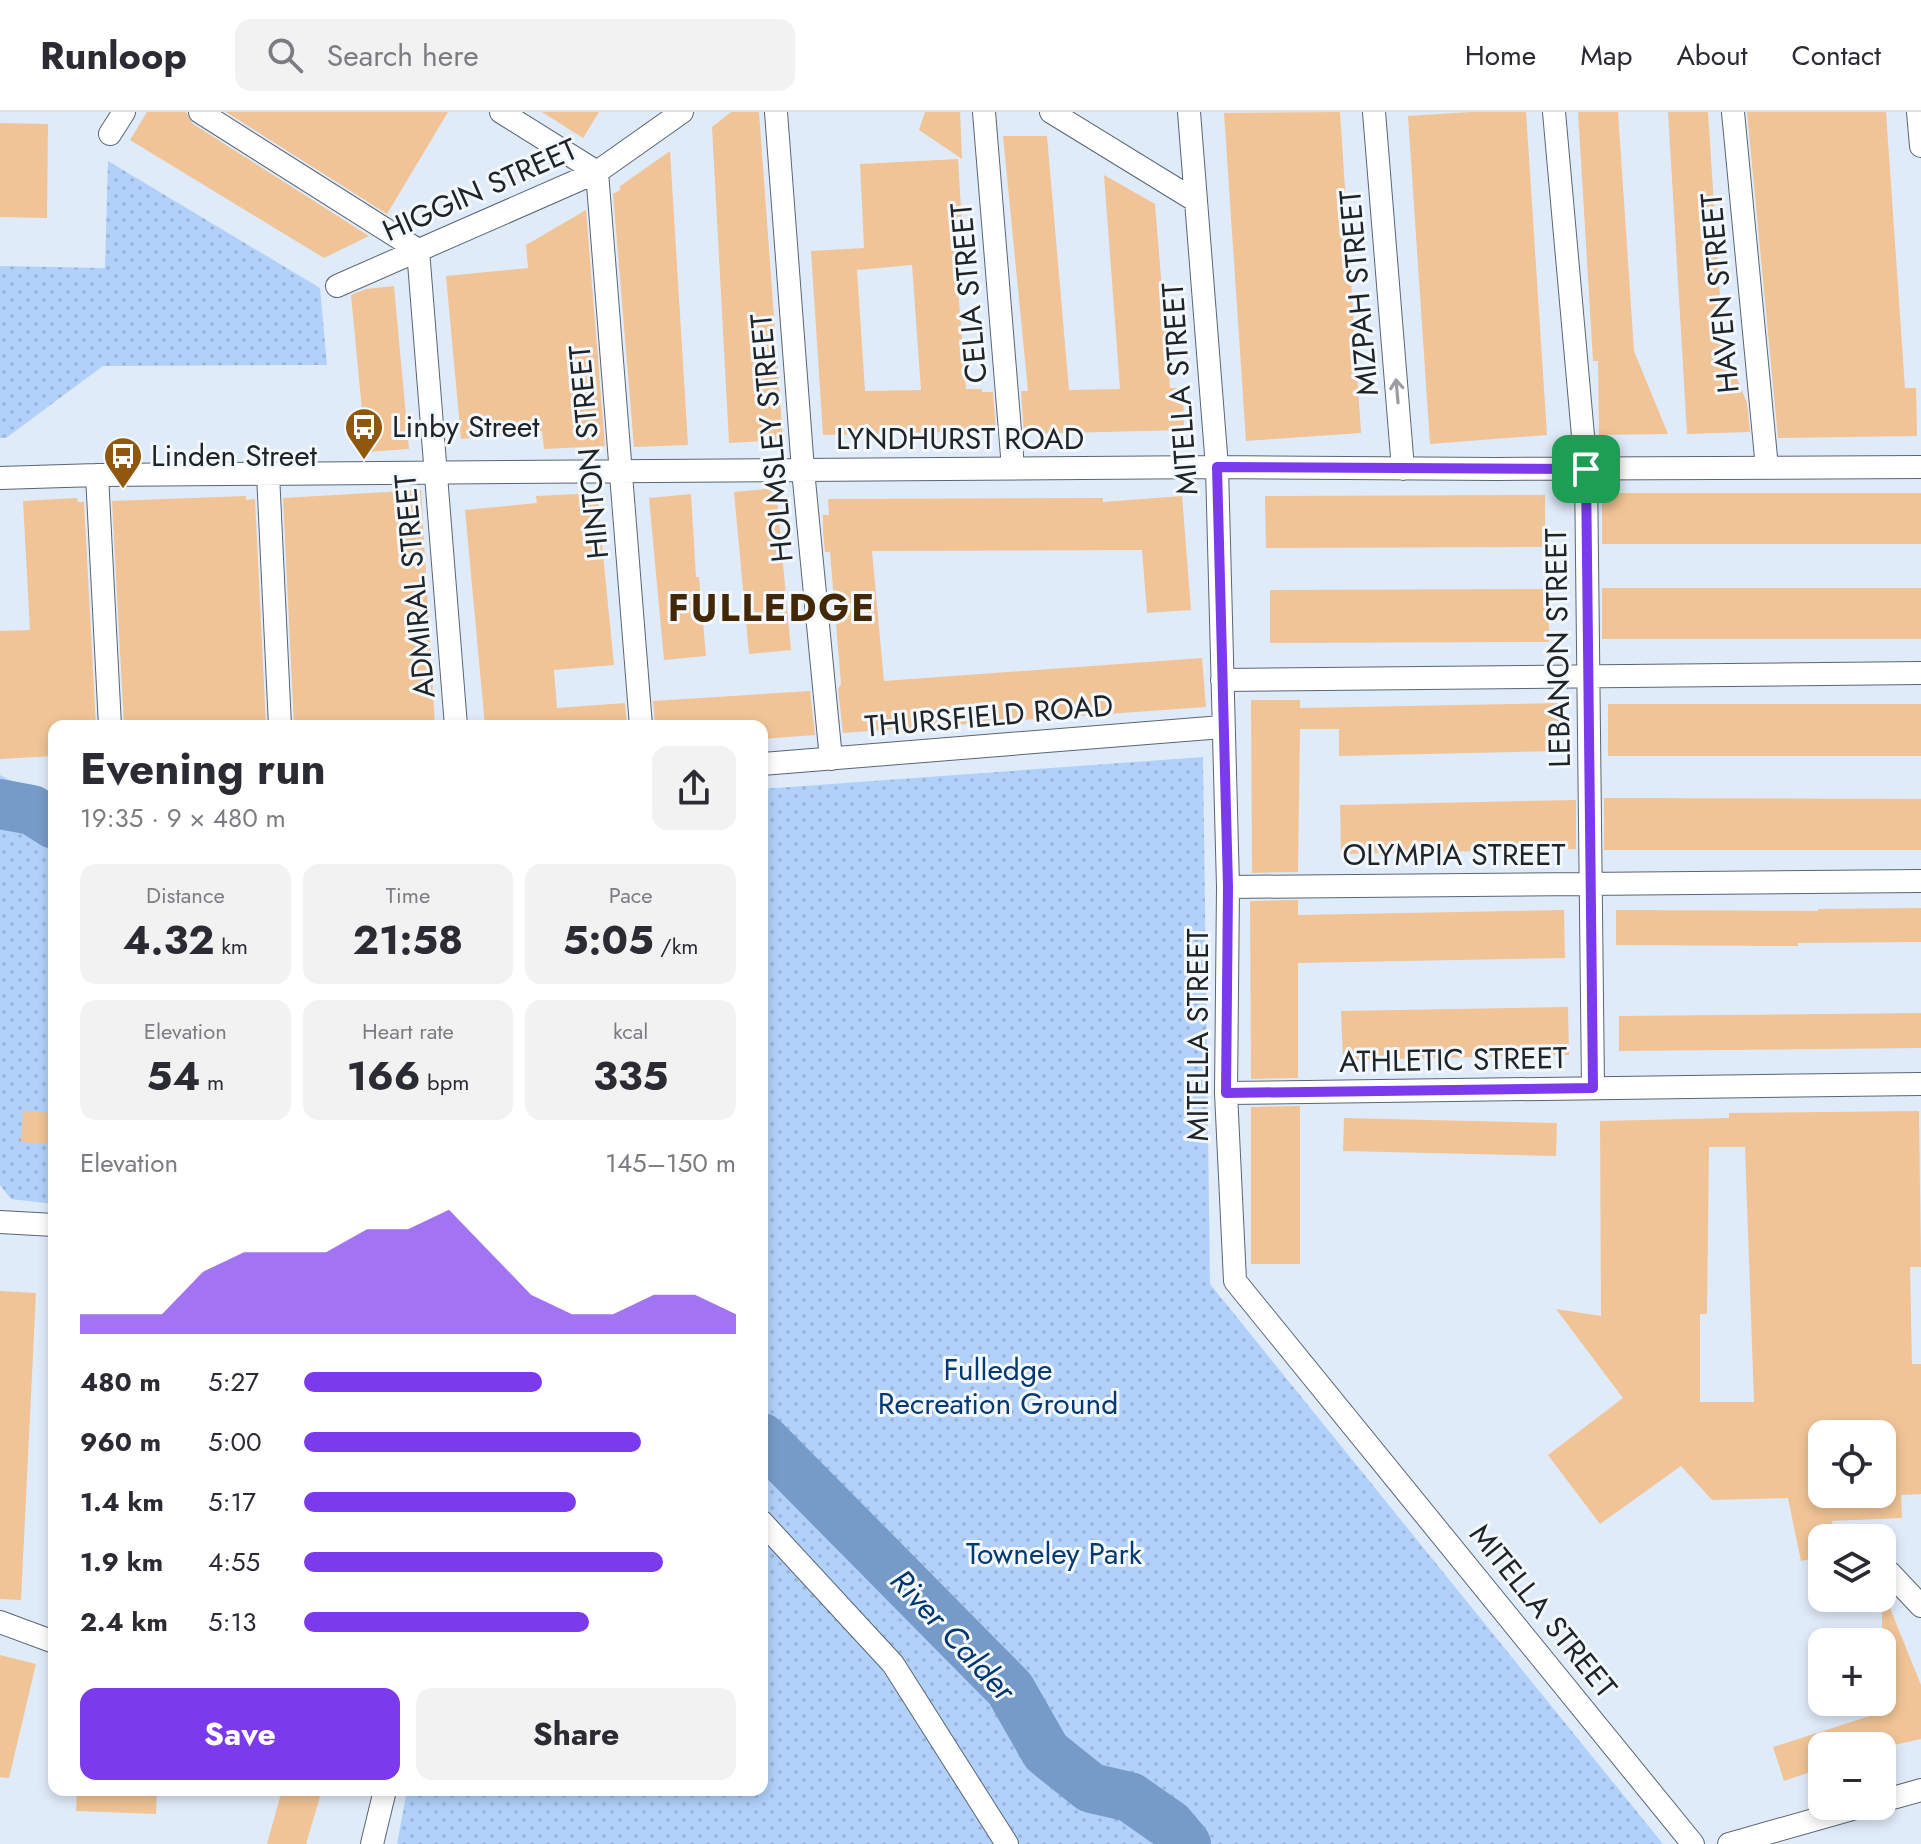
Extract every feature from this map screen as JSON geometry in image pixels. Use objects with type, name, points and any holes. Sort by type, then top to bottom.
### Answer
[{"type":"street","points":[[110,134],[124,112]]},
{"type":"street","points":[[200,112],[418,250]]},
{"type":"street","points":[[501,112],[531,120],[597,172]]},
{"type":"street","name":"HIGGIN STREET","points":[[337,286],[597,172],[682,112]]},
{"type":"street","name":"HOLMSLEY STREET","points":[[776,112],[803,470],[831,759]]},
{"type":"street","name":"CELIA STREET","points":[[984,112],[1013,468]]},
{"type":"street","points":[[1051,112],[1196,201]]},
{"type":"street","name":"MITELLA STREET","points":[[1189,112],[1217,467],[1228,887],[1226,1093],[1235,1281],[1693,1844]]},
{"type":"street","name":"MIZPAH STREET","points":[[1374,112],[1403,469]]},
{"type":"street","name":"LEBANON STREET","points":[[1554,112],[1586,469],[1593,1088]]},
{"type":"street","name":"HAVEN STREET","points":[[1733,112],[1767,468]]},
{"type":"street","points":[[1918,112],[1921,146]]},
{"type":"street","name":"HINTON STREET","points":[[597,172],[641,720]]},
{"type":"street","name":"ADMIRAL STREET","points":[[418,250],[456,720]]},
{"type":"street","name":"LYNDHURST ROAD","points":[[0,478],[1013,468],[1921,467]]},
{"type":"street","points":[[268,474],[280,720]]},
{"type":"street","points":[[97,475],[110,720]]},
{"type":"street","points":[[1222,680],[1921,673]]},
{"type":"street","name":"THURSFIELD ROAD","points":[[768,764],[1222,727]]},
{"type":"street","name":"OLYMPIA STREET","points":[[1228,887],[1921,881]]},
{"type":"street","name":"ATHLETIC STREET","points":[[1226,1093],[1921,1084]]},
{"type":"street","points":[[0,1222],[48,1225]]},
{"type":"street","points":[[768,1529],[893,1664],[1007,1844]]},
{"type":"street","points":[[1896,1579],[1921,1606]]},
{"type":"street","points":[[0,1622],[48,1640]]},
{"type":"street","points":[[1896,1797],[1921,1790]]},
{"type":"street","points":[[372,1844],[384,1796]]},
{"type":"street","points":[[1729,1844],[1814,1820]]},
{"type":"green space","points":[[108,161],[320,288],[327,365],[103,366],[6,438],[0,438],[0,266],[105,268]]},
{"type":"green space","name":"Towneley Park","points":[[1203,757],[1210,1284],[1663,1844],[397,1844],[406,1796],[768,1796],[768,789]]},
{"type":"green space","points":[[0,775],[48,802],[48,1203],[11,1199],[0,1185]]},
{"type":"building","points":[[147,112],[186,112],[193,124],[369,236],[324,258],[130,140]]},
{"type":"building","points":[[226,112],[448,112],[387,214]]},
{"type":"building","points":[[542,112],[599,112],[583,138]]},
{"type":"building","points":[[731,112],[759,112],[783,440],[729,443],[712,127]]},
{"type":"building","points":[[925,112],[960,112],[962,159],[919,130]]},
{"type":"building","points":[[1340,112],[1361,433],[1246,441],[1224,113]]},
{"type":"building","points":[[1526,112],[1547,435],[1430,444],[1408,116]]},
{"type":"building","points":[[1578,112],[1618,112],[1634,351],[1668,434],[1599,435],[1598,361],[1593,361]]},
{"type":"building","points":[[1668,112],[1708,112],[1723,344],[1747,403],[1750,432],[1687,434]]},
{"type":"building","points":[[1747,112],[1886,112],[1905,388],[1916,388],[1917,436],[1778,438]]},
{"type":"building","points":[[0,123],[48,124],[47,218],[0,217]]},
{"type":"building","points":[[1003,136],[1047,136],[1069,390],[1120,389],[1104,175],[1155,204],[1170,388],[1183,388],[1184,430],[1024,434],[1021,391],[1028,391]]},
{"type":"building","points":[[670,151],[688,445],[634,447],[613,194]]},
{"type":"building","points":[[958,159],[962,225],[953,226],[966,389],[993,392],[996,431],[823,435],[811,251],[864,248],[860,164]],"holes":[[[912,265],[921,390],[865,391],[857,270]]]},
{"type":"building","points":[[586,210],[605,446],[544,449],[542,431],[461,439],[446,276],[528,268],[526,245]]},
{"type":"building","points":[[394,286],[409,449],[366,452],[351,295],[366,289]]},
{"type":"building","points":[[776,488],[791,650],[749,654],[734,492]]},
{"type":"building","points":[[421,490],[435,720],[294,720],[283,498]]},
{"type":"building","points":[[597,493],[614,665],[554,670],[557,708],[625,703],[626,720],[484,720],[465,510],[537,503],[536,496]]},
{"type":"building","points":[[1602,493],[1921,493],[1921,544],[1602,544]]},
{"type":"building","points":[[691,494],[696,577],[699,577],[706,656],[664,660],[649,498]]},
{"type":"building","points":[[1545,495],[1545,547],[1266,548],[1265,496]]},
{"type":"building","points":[[246,496],[246,500],[255,499],[266,720],[124,720],[112,501]]},
{"type":"building","points":[[1182,496],[1191,610],[1147,613],[1142,550],[872,551],[884,681],[1202,658],[1206,707],[843,733],[830,552],[825,552],[823,532],[823,515],[829,515],[828,499],[1103,498],[1103,502]]},
{"type":"building","points":[[77,498],[78,502],[84,502],[96,720],[48,720],[48,756],[0,759],[0,631],[30,630],[23,501]]},
{"type":"building","points":[[1602,588],[1921,588],[1921,639],[1602,639]]},
{"type":"building","points":[[1549,589],[1549,642],[1270,643],[1270,590]]},
{"type":"building","points":[[810,691],[815,735],[768,739],[768,720],[655,720],[653,701]]},
{"type":"building","points":[[1251,700],[1300,700],[1300,708],[1559,703],[1560,751],[1339,756],[1339,729],[1300,729],[1298,872],[1252,873]]},
{"type":"building","points":[[1608,704],[1921,704],[1921,756],[1608,756]]},
{"type":"building","points":[[1604,798],[1921,799],[1921,850],[1604,850]]},
{"type":"building","points":[[1576,800],[1576,849],[1341,854],[1340,805]]},
{"type":"building","points":[[1298,900],[1298,915],[1564,910],[1565,958],[1298,963],[1298,1078],[1251,1079],[1250,901]]},
{"type":"building","points":[[1921,908],[1921,942],[1798,943],[1798,946],[1616,945],[1616,910]]},
{"type":"building","points":[[1568,1007],[1569,1055],[1343,1060],[1341,1011]]},
{"type":"building","points":[[1921,1013],[1921,1048],[1619,1051],[1619,1016]]},
{"type":"building","points":[[1300,1106],[1300,1264],[1251,1264],[1251,1107]]},
{"type":"building","points":[[23,1111],[48,1113],[48,1144],[21,1142]]},
{"type":"building","points":[[1919,1111],[1921,1267],[1910,1267],[1912,1364],[1921,1364],[1921,1494],[1901,1495],[1902,1518],[1808,1524],[1808,1560],[1801,1561],[1788,1498],[1712,1500],[1681,1466],[1600,1524],[1548,1455],[1623,1398],[1556,1309],[1601,1316],[1600,1121],[1729,1118],[1729,1113]],"holes":[[[1709,1147],[1745,1147],[1754,1402],[1700,1402],[1700,1314],[1707,1314]]]},
{"type":"building","points":[[1344,1118],[1557,1123],[1556,1156],[1343,1151]]},
{"type":"building","points":[[0,1291],[36,1293],[21,1600],[0,1599]]},
{"type":"building","points":[[1882,1612],[1892,1612],[1921,1685],[1921,1739],[1896,1745],[1896,1732],[1820,1732],[1870,1716],[1896,1716],[1896,1628],[1882,1628]]},
{"type":"building","points":[[0,1655],[36,1664],[9,1778],[0,1777]]},
{"type":"building","points":[[1808,1736],[1808,1773],[1784,1781],[1773,1747]]},
{"type":"building","points":[[77,1796],[157,1796],[156,1814],[76,1811]]},
{"type":"building","points":[[280,1796],[320,1796],[306,1844],[267,1844]]},
{"type":"waterway","name":"River Calder","points":[[0,804],[32,810],[48,820]]},
{"type":"waterway","name":"River Calder","points":[[768,1444],[1010,1689],[1046,1752],[1091,1788],[1130,1797],[1170,1825],[1186,1844]]},
{"type":"place","name":"Linby Street","points":[[364,461]]},
{"type":"place","name":"Linden Street","points":[[123,490]]},
{"type":"district","name":"FULLEDGE","points":[[772,608]]},
{"type":"route","points":[[1217,467],[1586,469],[1593,1088],[1226,1093],[1228,887],[1217,467]]},
{"type":"park label","name":"Fulledge Recreation Ground","points":[[998,1387]]}]
